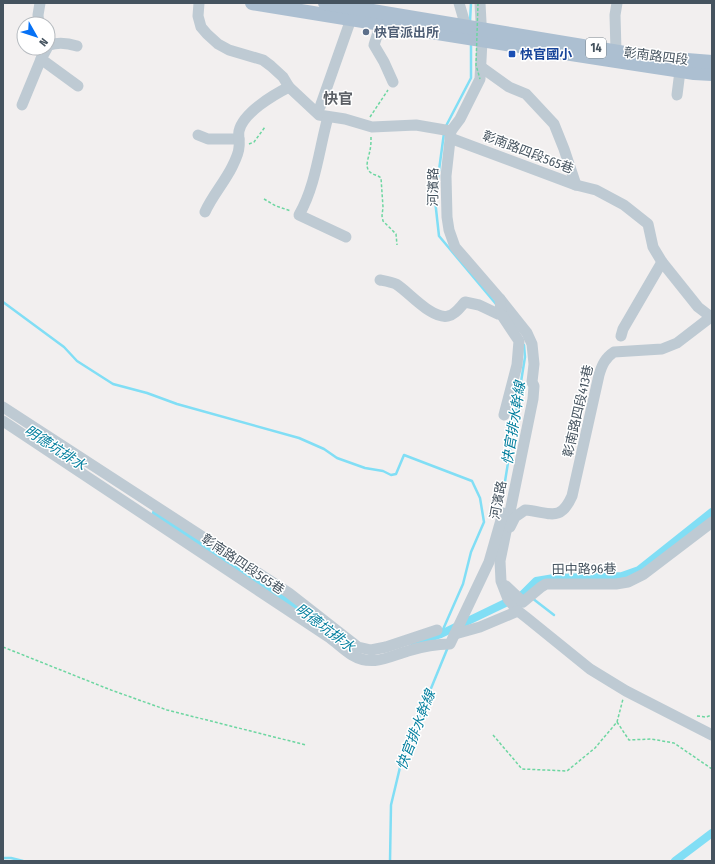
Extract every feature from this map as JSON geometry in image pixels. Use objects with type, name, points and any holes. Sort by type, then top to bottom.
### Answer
[{"type":"main road","name":"14","points":[[252,3],[351,19],[383,18]]},
{"type":"main road","name":"14","points":[[325,3],[383,18],[481,35]]},
{"type":"main road","name":"彰南路四段","points":[[481,35],[616,51],[649,57],[712,62]]},
{"type":"main road","name":"彰南路四段","points":[[481,35],[680,71],[712,74]]},
{"type":"street","points":[[38,16],[40,3]]},
{"type":"street","points":[[199,3],[198,16],[201,27],[218,44],[229,50],[263,60],[283,77],[289,87],[319,115],[328,117],[313,181],[305,205],[299,215],[346,237]]},
{"type":"street","points":[[459,3],[465,32]]},
{"type":"street","name":"河濱路","points":[[479,3],[481,35],[480,80],[460,119],[450,134],[446,176],[447,217],[449,230],[455,246],[527,333],[532,344],[534,364],[532,382],[534,386],[533,399],[500,561],[501,581],[508,599],[518,611],[590,669],[626,691],[712,735]]},
{"type":"street","points":[[616,51],[615,15],[617,3]]},
{"type":"street","points":[[383,18],[374,45],[393,82]]},
{"type":"street","points":[[320,107],[351,19]]},
{"type":"street","points":[[56,44],[67,43],[77,46]]},
{"type":"street","points":[[22,105],[43,56]]},
{"type":"street","points":[[41,59],[78,86]]},
{"type":"street","points":[[481,67],[509,87],[526,94],[554,124],[576,186]]},
{"type":"street","points":[[677,95],[680,71]]},
{"type":"street","points":[[205,212],[210,200],[232,168],[238,152],[238,131],[252,111],[273,95],[289,87]]},
{"type":"street","name":"彰南路四段565巷","points":[[328,117],[345,119],[368,126],[416,126],[450,134],[576,186],[596,190],[624,205],[648,224],[653,247],[662,262],[698,306],[711,316]]},
{"type":"street","points":[[198,135],[208,139],[239,141]]},
{"type":"street","points":[[621,336],[623,329],[662,262]]},
{"type":"street","points":[[380,280],[395,284],[432,312],[440,316],[448,316],[453,314],[465,302],[479,305],[501,314]]},
{"type":"street","points":[[500,299],[501,314],[519,341],[517,365],[504,415]]},
{"type":"street","name":"彰南路四段413巷","points":[[505,538],[515,517],[525,510],[539,511],[555,515],[563,511],[568,505],[572,496],[599,375],[602,364],[608,356],[614,352],[662,349],[677,343],[711,316]]},
{"type":"street","name":"彰南路四段565巷","points":[[3,421],[330,638],[348,646],[357,657],[373,661],[436,644],[450,644],[489,562],[497,536],[532,382]]},
{"type":"street","points":[[3,407],[289,593],[348,646],[370,650],[386,647],[437,630]]},
{"type":"street","name":"田中路96巷","points":[[501,581],[523,602],[540,587],[546,584],[616,584],[628,582],[644,574],[712,522]]},
{"type":"street","points":[[455,634],[480,627],[518,611]]},
{"type":"path","points":[[479,3],[476,65],[480,80]]},
{"type":"path","points":[[393,82],[368,126],[370,149],[367,169],[371,173],[377,174],[381,178],[384,207],[382,216],[383,222],[396,234],[397,245]]},
{"type":"path","points":[[239,141],[249,144],[254,142],[265,127]]},
{"type":"path","points":[[264,199],[276,206],[299,215]]},
{"type":"path","points":[[3,647],[111,690],[167,710],[306,745]]},
{"type":"path","points":[[493,735],[522,769],[567,771],[595,748],[617,722],[626,691]]},
{"type":"path","points":[[617,722],[629,740],[651,739],[674,743],[712,768]]},
{"type":"waterway","name":"快官排水幹線","points":[[470,22],[471,3]]},
{"type":"waterway","name":"快官排水幹線","points":[[446,126],[471,78],[471,43]]},
{"type":"waterway","name":"快官排水幹線","points":[[444,133],[435,200],[439,236],[496,304]]},
{"type":"waterway","points":[[3,302],[64,347],[77,361],[113,384],[147,393],[177,404],[299,438],[324,449],[337,458],[365,468],[383,471],[391,475],[396,474],[404,455],[472,481],[480,498],[484,522],[471,552],[463,584],[441,634]]},
{"type":"waterway","name":"快官排水幹線","points":[[499,512],[525,357],[524,345]]},
{"type":"waterway","name":"明德坑排水","points":[[414,643],[441,634],[522,595],[536,581],[554,578],[622,576],[639,570],[712,512]]},
{"type":"waterway","name":"明德坑排水","points":[[156,513],[291,603],[323,627]]},
{"type":"waterway","points":[[532,598],[554,615]]},
{"type":"waterway","name":"快官排水幹線","points":[[390,861],[391,805],[402,759],[448,647]]},
{"type":"waterway","points":[[675,861],[712,833]]},
{"type":"waterway","points":[[3,858],[23,861]]},
{"type":"place","name":"快官派出所","points":[[366,32]]},
{"type":"place","name":"快官國小","points":[[512,54]]},
{"type":"district","name":"快官","points":[[338,99]]}]
